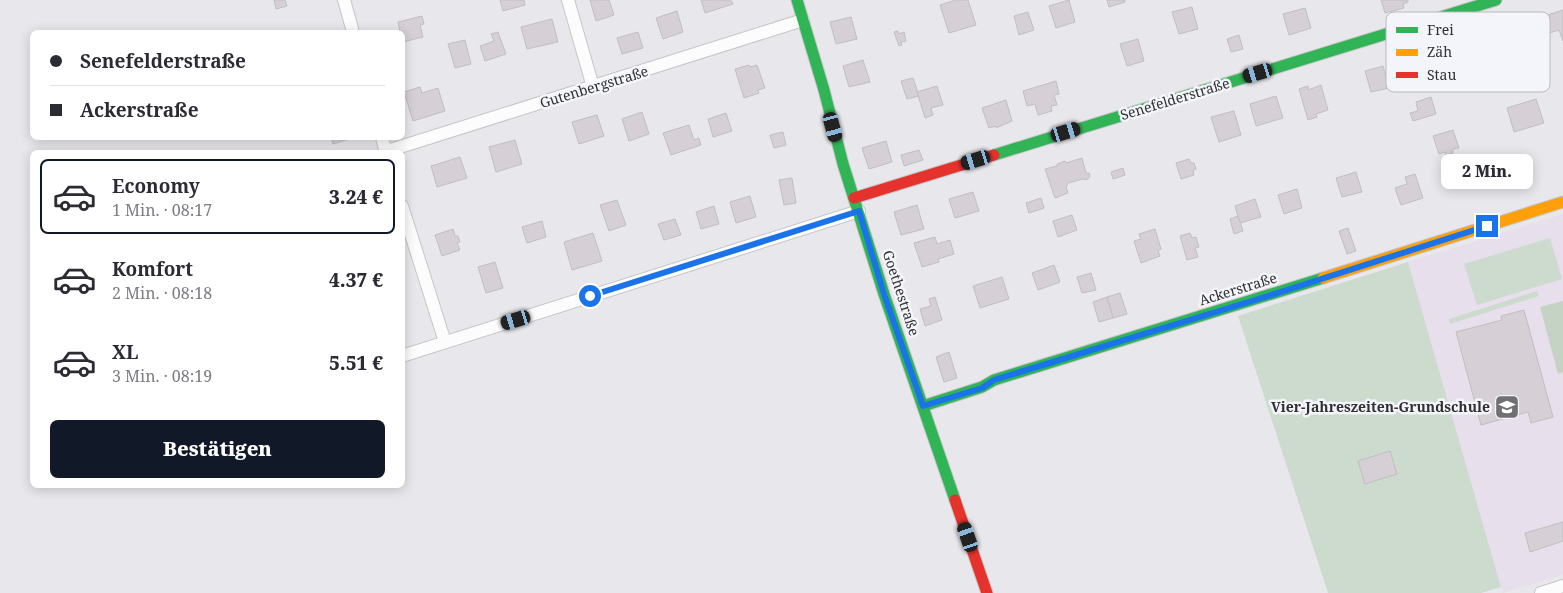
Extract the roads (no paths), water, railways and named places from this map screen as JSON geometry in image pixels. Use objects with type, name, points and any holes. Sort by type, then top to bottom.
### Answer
[{"type":"street","points":[[344,0],[352,30]]},
{"type":"street","points":[[568,0],[593,87]]},
{"type":"street","name":"Goethestraße","points":[[797,0],[824,90],[843,164],[884,294],[987,593]]},
{"type":"street","name":"Senefelderstraße","points":[[1457,12],[1496,0]]},
{"type":"street","name":"Gutenbergstraße","points":[[391,150],[803,20]]},
{"type":"street","name":"Senefelderstraße","points":[[854,198],[1386,34]]},
{"type":"street","name":"Ackerstraße","points":[[923,406],[982,388],[994,380],[1259,299],[1563,202]]},
{"type":"street","points":[[405,355],[859,211]]},
{"type":"street","points":[[405,215],[445,342]]},
{"type":"street","points":[[1541,593],[1563,586]]},
{"type":"place","name":"Vier-Jahreszeiten-Grundschule","points":[[1507,407]]}]
